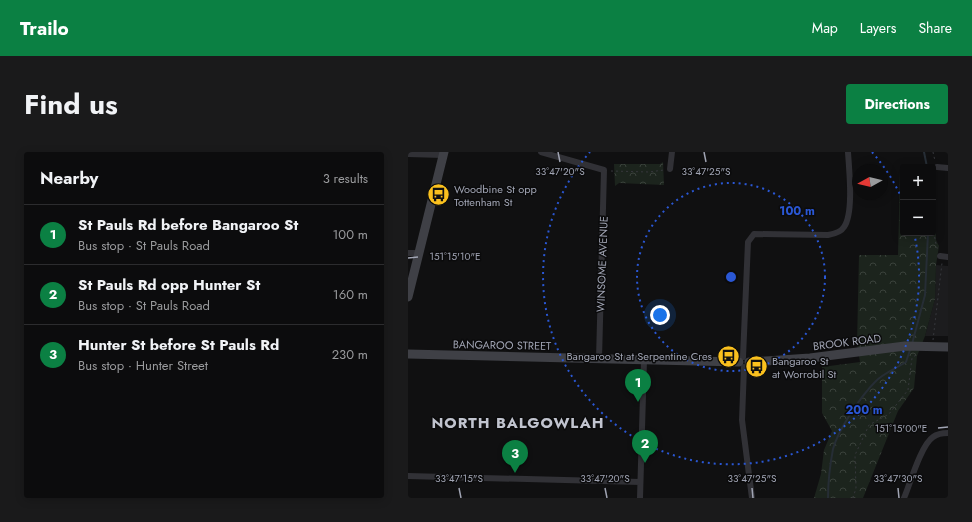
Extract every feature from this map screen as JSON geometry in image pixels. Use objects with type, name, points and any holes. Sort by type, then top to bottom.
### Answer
[{"type":"street","points":[[541,152],[604,170]]},
{"type":"street","points":[[670,169],[672,152]]},
{"type":"street","points":[[752,498],[742,420],[748,242],[754,234],[828,235],[834,234],[843,229],[849,214],[850,179],[848,152]]},
{"type":"street","points":[[408,154],[444,154],[408,297]]},
{"type":"street","points":[[937,167],[948,168]]},
{"type":"street","name":"WINSOME AVENUE","points":[[599,359],[604,170]]},
{"type":"street","points":[[408,253],[419,253]]},
{"type":"street","points":[[940,256],[948,256]]},
{"type":"street","name":"BROOK ROAD","points":[[744,362],[810,358],[905,346],[917,349],[932,346],[948,347]]},
{"type":"street","name":"BANGAROO STREET","points":[[408,354],[744,362]]},
{"type":"street","points":[[640,498],[644,360]]},
{"type":"street","points":[[904,498],[928,441],[936,435],[948,433]]},
{"type":"street","points":[[408,476],[640,482]]},
{"type":"path","points":[[932,152],[937,167],[934,172],[934,219],[936,242],[942,264],[932,346]]},
{"type":"path","points":[[604,170],[618,172],[648,172],[670,169]]},
{"type":"path","points":[[853,498],[856,488],[855,455],[870,425],[889,414],[908,390],[912,358],[917,349]]},
{"type":"shaded area","points":[[936,265],[948,266],[948,336],[925,336],[935,299]]},
{"type":"green space","points":[[663,162],[664,185],[619,183],[615,186],[614,164],[660,164]]},
{"type":"green space","points":[[900,172],[900,236],[936,236],[939,246],[936,265],[935,299],[925,336],[917,356],[914,388],[898,411],[863,498],[814,498],[821,474],[824,450],[832,431],[822,413],[822,367],[860,362],[857,344],[859,255],[898,255]]},
{"type":"waterway","points":[[924,152],[926,164]]},
{"type":"waterway","points":[[912,344],[925,295],[928,236]]},
{"type":"waterway","points":[[828,498],[829,474],[833,449],[840,432],[857,404],[869,388],[878,379],[906,362],[910,350]]},
{"type":"place","name":"Woodbine St opp Tottenham St","points":[[439,195]]},
{"type":"place","name":"Bangaroo St at Serpentine Cres","points":[[728,356]]},
{"type":"place","name":"Bangaroo St at Worrobil St","points":[[757,367]]},
{"type":"place","name":"St Pauls Rd before Bangaroo St","points":[[638,402]]},
{"type":"place","name":"St Pauls Rd opp Hunter St","points":[[645,463]]},
{"type":"place","name":"Hunter St before St Pauls Rd","points":[[515,473]]},
{"type":"district","name":"NORTH BALGOWLAH","points":[[518,423]]}]
